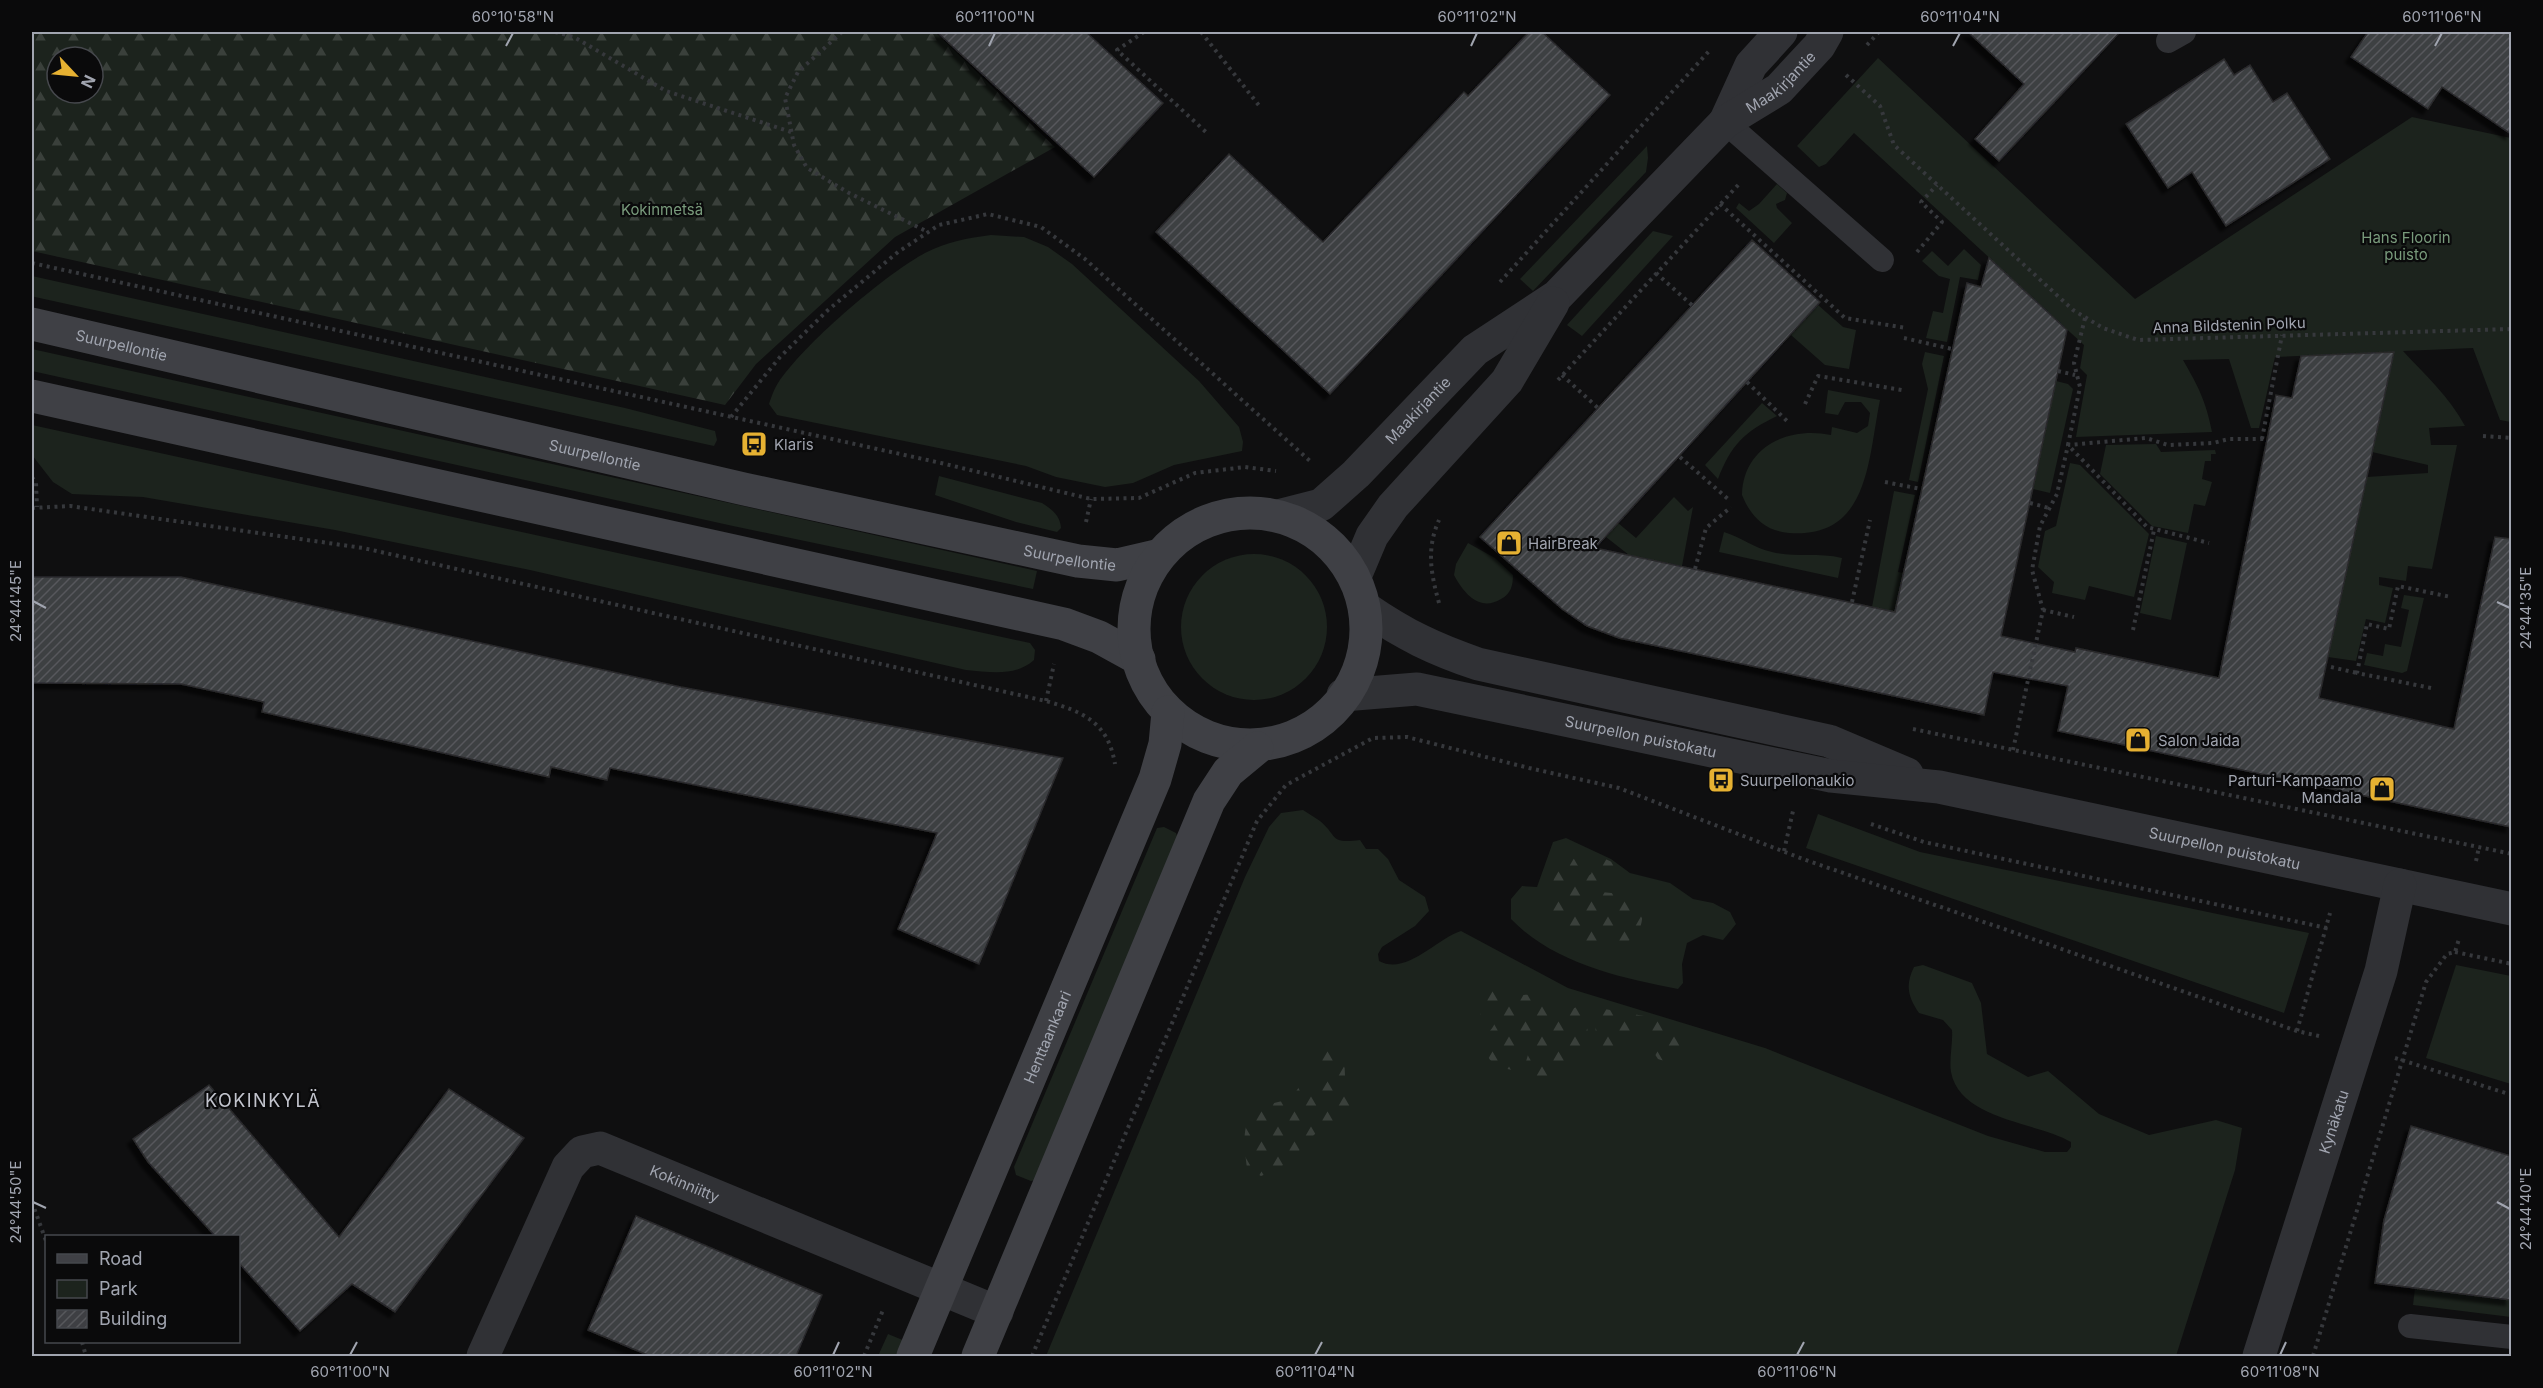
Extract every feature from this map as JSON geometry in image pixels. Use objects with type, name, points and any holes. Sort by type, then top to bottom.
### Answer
[{"type":"main road","name":"Suurpellontie","points":[[32,324],[732,486],[1078,561],[1117,565],[1160,555]]},
{"type":"main road","points":[[32,396],[1064,624],[1100,638],[1139,659]]},
{"type":"main road","points":[[978,1356],[1209,801],[1228,772],[1257,748],[1290,737],[1319,721],[1343,695],[1362,650],[1367,609],[1356,574],[1339,552],[1315,531],[1278,516],[1246,513],[1214,519],[1187,532],[1160,555],[1140,590],[1134,624],[1139,659],[1151,687],[1168,712],[1195,731],[1222,743],[1257,748]]},
{"type":"main road","name":"Henttaankaari","points":[[913,1356],[1155,779],[1165,744],[1168,712]]},
{"type":"street","name":"Maakirjantie","points":[[1725,122],[1751,65],[1781,32]]},
{"type":"street","name":"Maakirjantie","points":[[1278,516],[1321,505],[1356,474],[1475,350],[1557,296],[1725,122],[1779,89],[1819,46],[1827,32]]},
{"type":"street","name":"Maakirjantie","points":[[1356,574],[1372,536],[1507,381],[1557,296]]},
{"type":"street","name":"Suurpellon puistokatu","points":[[1367,609],[1399,630],[1433,648],[1478,663],[1829,741],[1939,787]]},
{"type":"street","name":"Suurpellon puistokatu","points":[[1343,695],[1417,689],[1831,776],[1939,787],[2511,909]]},
{"type":"street","name":"Kynäkatu","points":[[2259,1356],[2381,970],[2400,885]]},
{"type":"street","name":"Kokinniitty","points":[[483,1356],[568,1167],[582,1152],[600,1148],[997,1312]]},
{"type":"lane","points":[[1725,122],[1882,260]]},
{"type":"lane","points":[[2410,1326],[2511,1337]]},
{"type":"path","points":[[555,32],[574,37],[666,91],[791,132]]},
{"type":"path","points":[[842,32],[798,72],[785,98],[794,145],[807,168],[849,193],[928,232]]},
{"type":"path","points":[[1144,32],[1117,50],[1207,132]]},
{"type":"path","points":[[1201,32],[1261,108]]},
{"type":"path","points":[[1864,49],[1879,32]]},
{"type":"path","points":[[1492,290],[1711,49]]},
{"type":"path","points":[[1837,80],[1850,65]]},
{"type":"path","name":"Anna Bildstenin Polku","points":[[1843,73],[1880,106],[1894,145],[2073,310],[2103,328],[2138,340],[2511,328]]},
{"type":"path","points":[[1556,382],[1764,157]]},
{"type":"path","points":[[1938,184],[1921,202],[1942,222]]},
{"type":"path","points":[[1720,204],[1845,318],[1906,328]]},
{"type":"path","points":[[731,417],[780,357],[828,310],[898,252],[939,225],[988,214],[1041,227],[1085,259],[1316,467]]},
{"type":"path","points":[[32,263],[1091,499],[1139,498],[1194,473],[1245,467],[1278,472]]},
{"type":"path","points":[[1656,273],[1693,306]]},
{"type":"path","points":[[2013,750],[2043,610],[2032,570],[2040,526],[2057,494],[2068,445],[2080,387],[2073,363],[2085,318]]},
{"type":"path","points":[[2068,445],[2146,438],[2168,445],[2265,439],[2282,335]]},
{"type":"path","points":[[1904,338],[1952,349]]},
{"type":"path","points":[[2058,371],[2075,375]]},
{"type":"path","points":[[1562,375],[1598,408]]},
{"type":"path","points":[[1805,404],[1818,376],[1902,390]]},
{"type":"path","points":[[1747,382],[1787,421]]},
{"type":"path","points":[[2483,436],[2511,437]]},
{"type":"path","points":[[2068,445],[2154,530],[2209,543]]},
{"type":"path","points":[[1680,457],[1728,499]]},
{"type":"path","points":[[32,477],[36,483],[34,508],[70,507],[363,548],[1046,701],[1081,711],[1100,727],[1115,763]]},
{"type":"path","points":[[1885,482],[1921,489]]},
{"type":"path","points":[[2030,503],[2049,508]]},
{"type":"path","points":[[1695,569],[1706,528],[1731,507]]},
{"type":"path","points":[[1433,648],[1441,610],[1432,575],[1431,538],[1443,512]]},
{"type":"path","points":[[1852,602],[1870,520]]},
{"type":"path","points":[[2133,630],[2154,530]]},
{"type":"path","points":[[2357,673],[2367,624],[2389,629],[2398,586],[2451,597]]},
{"type":"path","points":[[2043,610],[2074,617]]},
{"type":"path","points":[[2331,667],[2431,688]]},
{"type":"path","points":[[1407,737],[1417,689]]},
{"type":"path","points":[[1032,1356],[1257,820],[1286,785],[1373,738],[1407,737],[1619,788],[1803,860],[2297,1031],[2358,1046],[2511,1095]]},
{"type":"path","points":[[2340,818],[2511,854]]},
{"type":"path","points":[[1860,820],[1924,842],[2327,928]]},
{"type":"path","points":[[2297,1031],[2327,928],[2351,820]]},
{"type":"path","points":[[2456,952],[2479,847]]},
{"type":"path","points":[[2313,1356],[2426,982],[2447,954],[2456,952],[2511,964]]},
{"type":"path","points":[[32,1202],[45,1238]]},
{"type":"green space","name":"Kokinmetsä","points":[[32,32],[935,32],[1055,147],[895,237],[756,364],[725,405],[32,251]]},
{"type":"green space","name":"Hans Floorin puisto","points":[[1878,58],[2135,299],[2412,117],[2511,138],[2511,422],[2500,420],[2473,348],[2403,351],[2444,396],[2465,426],[2429,428],[2431,445],[2457,445],[2432,569],[2408,566],[2406,581],[2379,577],[2379,585],[2393,588],[2385,623],[2366,619],[2356,661],[2328,657],[2367,477],[2428,473],[2428,465],[2372,452],[2394,352],[2275,357],[2259,428],[2251,428],[2229,359],[2183,360],[2201,394],[2212,432],[2076,437],[2087,375],[2080,368],[2084,345],[1854,133],[1826,164],[1819,167],[1797,146]]},
{"type":"green space","points":[[1647,146],[1646,172],[1533,291],[1520,279]]},
{"type":"green space","points":[[1777,184],[1787,193],[1785,200],[1776,204],[1777,208],[1792,223],[1774,243],[1736,208],[1739,203],[1749,211],[1759,204]]},
{"type":"green space","points":[[1653,231],[1673,236],[1582,336],[1567,325]]},
{"type":"green space","points":[[991,235],[1024,237],[1048,247],[1072,264],[1199,381],[1239,427],[1243,442],[1242,451],[1174,465],[1133,483],[1105,487],[1056,477],[1026,466],[777,415],[769,404],[778,383],[806,349],[867,294],[933,249],[957,241]]},
{"type":"green space","points":[[1964,249],[1981,265],[1978,280],[1960,277],[1947,342],[1926,338],[1933,311],[1943,313],[1950,279],[1939,276],[1922,261],[1932,251],[1948,266]]},
{"type":"green space","points":[[32,276],[625,408],[715,431],[717,440],[714,446],[35,297],[32,296]]},
{"type":"green space","points":[[1818,305],[1843,327],[1856,330],[1849,369],[1825,365],[1791,335]]},
{"type":"green space","points":[[32,349],[1037,571],[1033,589],[733,526],[32,371]]},
{"type":"green space","points":[[1925,352],[1944,356],[1918,482],[1909,480],[1928,389],[1922,364]]},
{"type":"green space","points":[[2056,381],[2068,384],[2073,389],[2050,493],[2033,489]]},
{"type":"green space","points":[[1828,390],[1880,400],[1867,469],[1860,491],[1850,509],[1836,523],[1816,531],[1780,532],[1760,522],[1750,510],[1742,495],[1744,478],[1750,464],[1759,453],[1784,437],[1815,433],[1831,435],[1832,427],[1857,433],[1868,426],[1870,413],[1861,402],[1845,402],[1838,415],[1825,413]]},
{"type":"green space","points":[[1762,403],[1777,416],[1747,434],[1740,441],[1728,457],[1718,479],[1705,465]]},
{"type":"green space","points":[[32,425],[1030,643],[1035,650],[1034,660],[1019,669],[1010,671],[966,670],[530,570],[335,530],[143,497],[72,494],[53,482],[32,455]]},
{"type":"green space","points":[[2156,444],[2161,452],[2215,450],[2216,454],[2211,454],[2211,461],[2205,461],[2202,479],[2212,482],[2205,506],[2194,504],[2188,533],[2152,526],[2100,474],[2106,445]]},
{"type":"green space","points":[[2070,463],[2080,465],[2149,534],[2134,597],[2089,586],[2085,600],[2052,593],[2054,582],[2038,567],[2045,531],[2056,526]]},
{"type":"green space","points":[[939,476],[1042,503],[1055,514],[1061,528],[1057,532],[1016,522],[935,495]]},
{"type":"green space","points":[[1894,491],[1915,495],[1898,572],[1938,581],[1930,619],[1872,607]]},
{"type":"green space","points":[[1674,497],[1688,511],[1693,507],[1682,566],[1629,555],[1606,537],[1618,523],[1636,538]]},
{"type":"green space","points":[[1724,532],[1772,552],[1842,558],[1838,578],[1719,552]]},
{"type":"green space","points":[[2156,536],[2187,543],[2171,620],[2140,613]]},
{"type":"green space","points":[[1468,543],[1495,558],[1513,575],[1511,589],[1507,595],[1486,603],[1473,599],[1463,589],[1454,575],[1456,564]]},
{"type":"green space","points":[[1254,554],[1282,560],[1305,576],[1321,599],[1327,627],[1321,655],[1305,678],[1282,694],[1254,700],[1226,694],[1203,678],[1187,655],[1181,627],[1187,599],[1203,576],[1226,560]]},
{"type":"green space","points":[[2404,595],[2424,598],[2407,671],[2402,673],[2364,665],[2367,653],[2383,656],[2385,644],[2401,647],[2409,610],[2401,608]]},
{"type":"green space","points":[[1303,810],[1326,826],[1338,840],[1360,840],[1366,849],[1378,849],[1388,859],[1399,880],[1425,897],[1429,911],[1415,926],[1382,947],[1378,954],[1379,961],[1400,964],[1421,955],[1461,931],[1568,988],[1765,1048],[1988,1136],[2045,1152],[2067,1152],[2071,1147],[2071,1142],[1984,1110],[1957,1088],[1951,1072],[1952,1030],[1943,1020],[1919,1013],[1910,996],[1911,973],[1914,967],[1923,965],[1972,983],[1981,1003],[1987,1054],[2028,1077],[2048,1071],[2099,1114],[2149,1135],[2216,1120],[2242,1128],[2235,1170],[2176,1356],[1046,1356],[1245,877],[1269,827],[1281,813]]},
{"type":"green space","points":[[1818,814],[1920,852],[2309,933],[2284,1013],[1806,848]]},
{"type":"green space","points":[[1164,827],[1176,833],[1178,839],[1036,1180],[1031,1181],[1016,1175],[1014,1167],[1157,828]]},
{"type":"green space","points":[[1566,838],[1611,859],[1630,873],[1670,883],[1693,899],[1713,903],[1730,912],[1736,924],[1723,940],[1703,935],[1687,943],[1682,964],[1683,983],[1678,989],[1611,974],[1567,958],[1528,934],[1511,919],[1511,899],[1522,886],[1537,887],[1553,842]]},
{"type":"green space","points":[[1564,853],[1574,859],[1585,878],[1591,874],[1599,856],[1614,863],[1615,868],[1608,881],[1598,888],[1601,892],[1632,895],[1642,903],[1639,930],[1618,948],[1566,937],[1557,922],[1552,912],[1550,895],[1555,866]]},
{"type":"green space","points":[[2456,965],[2511,976],[2511,1084],[2426,1058]]},
{"type":"green space","points":[[1494,983],[1514,994],[1539,996],[1561,1013],[1582,1005],[1661,1019],[1672,1025],[1685,1043],[1683,1056],[1670,1063],[1658,1059],[1639,1030],[1627,1035],[1617,1051],[1605,1051],[1595,1042],[1596,1022],[1590,1018],[1586,1024],[1589,1036],[1583,1048],[1567,1054],[1568,1060],[1557,1076],[1538,1083],[1528,1078],[1524,1068],[1531,1045],[1521,1052],[1513,1070],[1494,1063],[1487,1054],[1486,1041],[1495,1022],[1481,1015],[1479,1001],[1483,993]]},
{"type":"green space","points":[[1327,1047],[1344,1054],[1345,1076],[1357,1094],[1355,1115],[1336,1129],[1318,1131],[1293,1157],[1271,1172],[1261,1176],[1247,1168],[1246,1125],[1258,1099],[1274,1103],[1291,1099],[1301,1084],[1318,1091],[1327,1082],[1319,1063]]},
{"type":"green space","points":[[2415,1288],[2511,1300],[2511,1317],[2413,1305]]},
{"type":"green space","points":[[888,1334],[905,1341],[898,1356],[878,1356]]},
{"type":"building","points":[[937,32],[1086,32],[1163,103],[1094,177]]},
{"type":"building","points":[[1529,32],[1542,32],[1610,95],[1330,394],[1156,232],[1229,154],[1323,242],[1464,92],[1468,96]]},
{"type":"building","points":[[1968,32],[2120,32],[1999,161],[1975,139],[2024,84]]},
{"type":"building","points":[[2368,32],[2511,32],[2511,134],[2442,87],[2428,109],[2351,57]]},
{"type":"building","points":[[2224,59],[2234,75],[2250,65],[2273,102],[2287,93],[2330,159],[2226,226],[2192,172],[2168,188],[2126,124]]},
{"type":"building","points":[[1752,240],[1820,302],[1595,548],[1895,612],[1967,283],[1981,287],[1989,258],[2067,330],[2001,636],[2075,652],[2076,648],[2219,678],[2276,395],[2292,398],[2301,356],[2394,352],[2319,698],[2454,729],[2495,537],[2511,539],[2511,827],[2058,731],[2068,686],[1993,672],[1984,715],[1619,638],[1587,626],[1562,609],[1480,537]]},
{"type":"building","points":[[32,577],[181,577],[681,687],[1063,758],[979,964],[898,929],[937,833],[610,768],[607,780],[551,767],[549,777],[262,712],[264,702],[181,684],[32,683]]},
{"type":"building","points":[[209,1085],[339,1237],[449,1089],[524,1138],[395,1312],[352,1284],[300,1331],[240,1264],[240,1235],[214,1235],[148,1162],[133,1139]]},
{"type":"building","points":[[2411,1126],[2511,1156],[2511,1300],[2375,1283],[2384,1220]]},
{"type":"building","points":[[636,1216],[822,1295],[796,1356],[650,1356],[588,1330]]},
{"type":"place","name":"Klaris","points":[[754,444]]},
{"type":"place","name":"HairBreak","points":[[1509,543]]},
{"type":"place","name":"Salon Jaida","points":[[2138,740]]},
{"type":"place","name":"Suurpellonaukio","points":[[1721,780]]},
{"type":"place","name":"Parturi-Kampaamo Mandala","points":[[2382,789]]},
{"type":"district","name":"KOKINKYLÄ","points":[[263,1100]]}]
